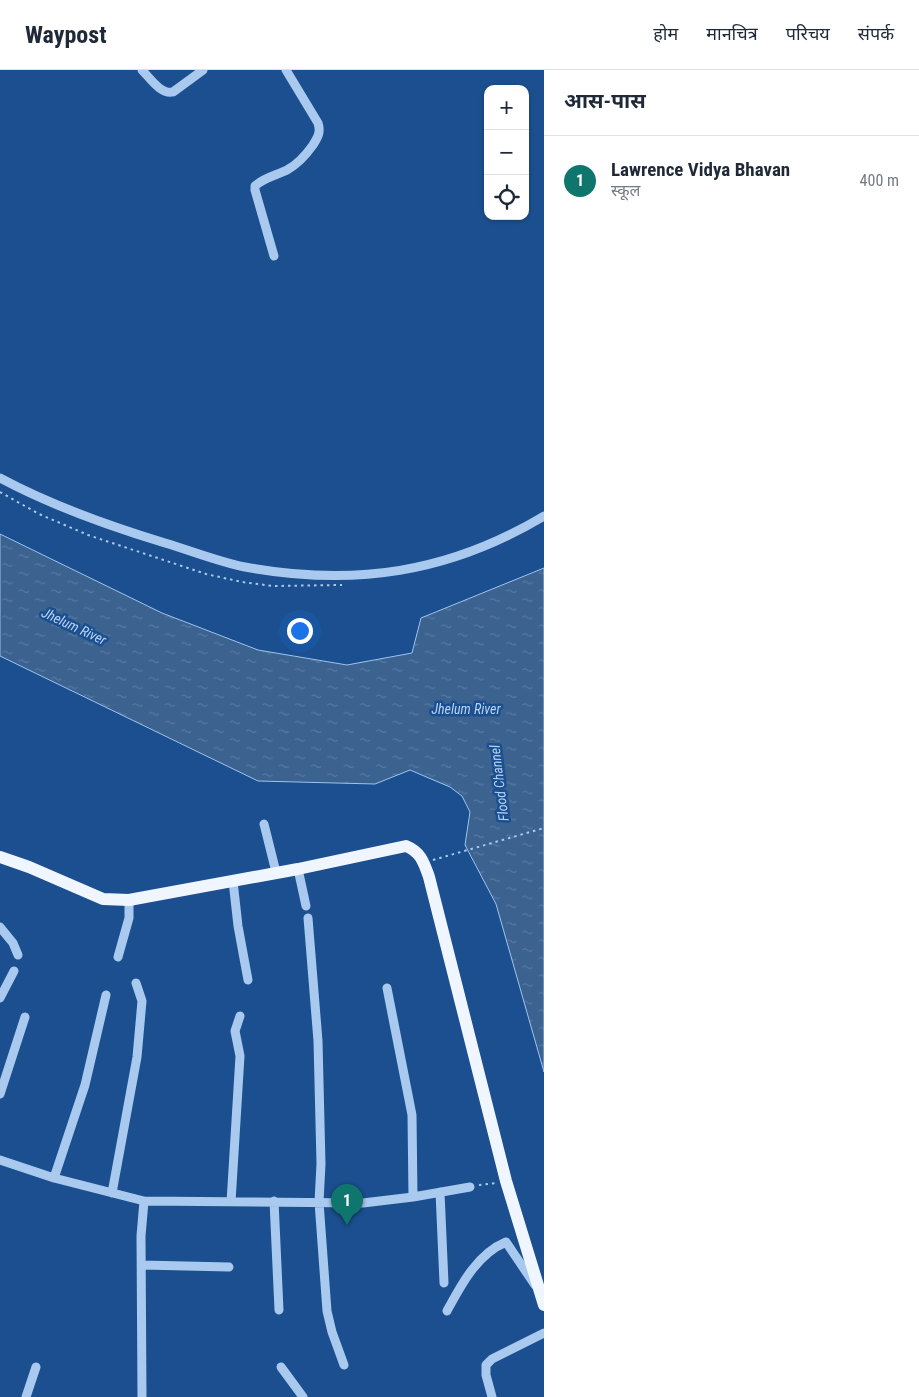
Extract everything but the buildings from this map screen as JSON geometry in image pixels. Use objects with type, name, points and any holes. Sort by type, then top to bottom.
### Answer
[{"type":"main road","points":[[0,858],[29,867],[103,899],[128,900],[298,869],[406,846],[416,850],[424,863],[429,877],[506,1181],[543,1300]]},
{"type":"street","points":[[142,70],[162,91],[169,93],[203,70]]},
{"type":"street","points":[[274,256],[255,186],[293,166],[307,153],[319,135],[320,130],[318,123],[286,70]]},
{"type":"street","points":[[0,478],[18,488],[115,528],[244,566],[318,575],[389,573],[440,562],[488,545],[544,516]]},
{"type":"street","points":[[264,824],[276,872]]},
{"type":"street","points":[[298,869],[306,906]]},
{"type":"street","points":[[233,881],[238,926],[248,980]]},
{"type":"street","points":[[118,957],[129,918],[128,900]]},
{"type":"street","points":[[308,918],[318,1041],[321,1164],[319,1202],[327,1311],[332,1332],[344,1365]]},
{"type":"street","points":[[0,928],[13,943],[18,956]]},
{"type":"street","points":[[0,998],[14,971]]},
{"type":"street","points":[[112,1193],[137,1057],[142,1001],[136,983]]},
{"type":"street","points":[[387,988],[412,1115],[413,1198]]},
{"type":"street","points":[[54,1178],[85,1086],[106,995]]},
{"type":"street","points":[[231,1202],[240,1056],[236,1031],[240,1016]]},
{"type":"street","points":[[0,1094],[25,1017]]},
{"type":"street","points":[[0,1160],[54,1178],[144,1201],[363,1203],[413,1198],[470,1187]]},
{"type":"street","points":[[440,1192],[444,1283]]},
{"type":"street","points":[[142,1397],[141,1236],[144,1201]]},
{"type":"street","points":[[274,1201],[279,1310]]},
{"type":"street","points":[[447,1311],[458,1290],[477,1263],[506,1242],[543,1300]]},
{"type":"street","points":[[142,1265],[229,1267]]},
{"type":"street","points":[[492,1397],[486,1375],[486,1365],[492,1359],[544,1333]]},
{"type":"street","points":[[26,1397],[36,1367]]},
{"type":"street","points":[[281,1367],[303,1397]]},
{"type":"path","points":[[0,492],[39,514],[88,536],[206,574],[242,582],[273,586],[345,585]]},
{"type":"path","points":[[441,858],[544,828]]},
{"type":"path","points":[[470,1187],[506,1181]]},
{"type":"water","name":"Jhelum River","points":[[0,534],[162,613],[258,650],[347,665],[412,653],[421,618],[544,568],[544,1072],[496,904],[465,845],[470,812],[462,796],[450,787],[410,770],[375,784],[258,781],[0,656]]},
{"type":"place","name":"Lawrence Vidya Bhavan","points":[[347,1225]]},
{"type":"water label","name":"Flood Channel","points":[[499,783]]}]
